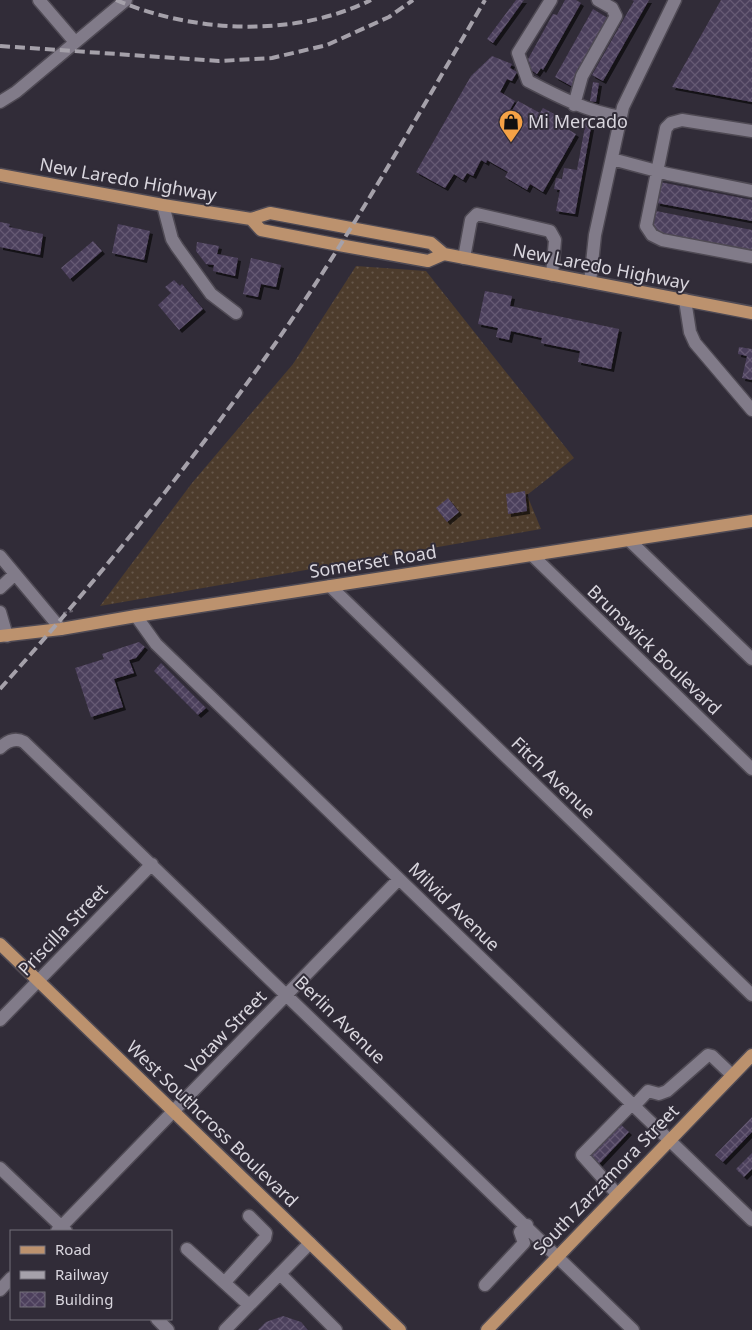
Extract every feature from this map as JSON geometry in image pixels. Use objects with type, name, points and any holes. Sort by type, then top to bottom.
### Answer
[{"type":"main road","name":"New Laredo Highway","points":[[0,175],[251,219],[270,213],[341,226],[431,243],[444,254],[752,313]]},
{"type":"main road","name":"New Laredo Highway","points":[[251,219],[261,230],[428,261],[444,254]]},
{"type":"main road","name":"Somerset Road","points":[[4,636],[61,629],[752,521]]},
{"type":"main road","name":"West Southcross Boulevard","points":[[0,944],[400,1330]]},
{"type":"main road","name":"South Zarzamora Street","points":[[487,1330],[752,1056]]},
{"type":"street","points":[[40,0],[75,42]]},
{"type":"street","points":[[0,102],[16,92],[126,0]]},
{"type":"street","points":[[552,0],[518,53],[528,81],[574,105],[596,113],[622,112]]},
{"type":"street","points":[[574,105],[582,76],[616,16],[612,8],[598,0]]},
{"type":"street","points":[[590,282],[595,235],[622,112],[675,0]]},
{"type":"street","points":[[752,131],[682,120],[671,122],[666,128],[646,226],[652,235],[662,240],[752,256]]},
{"type":"street","points":[[612,159],[656,171],[752,192]]},
{"type":"street","points":[[163,205],[172,239],[211,294],[236,313]]},
{"type":"street","points":[[464,258],[471,220],[477,214],[550,231],[555,240],[552,275]]},
{"type":"street","points":[[685,300],[690,332],[695,343],[752,410]]},
{"type":"street","points":[[630,541],[752,659]]},
{"type":"street","name":"Brunswick Boulevard","points":[[532,555],[752,769]]},
{"type":"street","points":[[0,556],[61,629]]},
{"type":"street","points":[[0,588],[15,574]]},
{"type":"street","name":"Fitch Avenue","points":[[330,586],[752,995]]},
{"type":"street","points":[[0,612],[4,636]]},
{"type":"street","name":"Milvid Avenue","points":[[136,616],[156,644],[752,1220]]},
{"type":"street","name":"Berlin Avenue","points":[[0,748],[8,741],[19,739],[152,864],[634,1330]]},
{"type":"street","name":"Priscilla Street","points":[[0,1020],[152,864]]},
{"type":"street","name":"Votaw Street","points":[[61,1230],[399,879]]},
{"type":"street","points":[[617,1194],[582,1156],[620,1116],[648,1091],[659,1094],[667,1091],[708,1055],[712,1056],[732,1076]]},
{"type":"street","points":[[0,1168],[61,1230]]},
{"type":"street","points":[[225,1282],[265,1238],[266,1233],[249,1216]]},
{"type":"street","points":[[485,1285],[524,1243],[520,1232],[526,1225]]},
{"type":"street","points":[[225,1330],[310,1243]]},
{"type":"street","points":[[187,1249],[249,1305]]},
{"type":"street","points":[[280,1274],[336,1330]]},
{"type":"street","points":[[0,1290],[10,1279]]},
{"type":"street","points":[[158,1320],[168,1330]]},
{"type":"path","points":[[58,614],[73,611]]},
{"type":"shaded area","points":[[356,266],[426,271],[574,458],[527,495],[541,529],[100,606],[192,483],[293,364]]},
{"type":"building","points":[[516,0],[524,0],[493,43],[487,39]]},
{"type":"building","points":[[565,0],[576,0],[581,3],[543,70],[541,68],[537,74],[528,68],[530,63],[527,61],[553,14],[557,15]]},
{"type":"building","points":[[632,0],[649,0],[603,81],[592,75],[634,1]]},
{"type":"building","points":[[721,0],[752,0],[752,102],[672,87]]},
{"type":"building","points":[[593,9],[611,20],[573,87],[555,77]]},
{"type":"building","points":[[492,56],[512,64],[510,68],[517,72],[512,81],[507,79],[500,92],[515,101],[508,113],[513,115],[511,112],[518,101],[540,113],[543,108],[567,121],[564,127],[576,134],[543,192],[530,184],[527,190],[505,177],[508,172],[487,160],[486,163],[481,160],[473,176],[467,173],[463,180],[454,174],[445,188],[416,172],[471,76]]},
{"type":"building","points":[[593,82],[599,83],[596,102],[590,101]]},
{"type":"building","points":[[586,121],[592,122],[575,214],[556,211],[560,190],[554,189],[556,178],[562,179],[564,168],[577,170]]},
{"type":"building","points":[[660,182],[752,200],[752,221],[657,203]]},
{"type":"building","points":[[656,211],[752,230],[752,251],[652,232]]},
{"type":"building","points":[[0,222],[10,224],[9,227],[43,234],[40,255],[0,247]]},
{"type":"building","points":[[118,224],[150,231],[144,260],[112,253]]},
{"type":"building","points":[[93,241],[102,251],[70,279],[61,268]]},
{"type":"building","points":[[197,242],[219,246],[217,254],[238,258],[235,276],[213,271],[214,265],[206,264],[196,251]]},
{"type":"building","points":[[251,258],[281,265],[276,287],[261,284],[258,297],[243,294]]},
{"type":"building","points":[[174,280],[180,286],[182,284],[203,309],[179,330],[158,305],[171,293],[165,287]]},
{"type":"building","points":[[485,291],[512,296],[510,306],[619,329],[611,369],[578,362],[580,351],[541,343],[542,338],[511,331],[509,340],[496,337],[498,328],[478,324]]},
{"type":"building","points":[[739,347],[752,349],[752,380],[742,378],[747,356],[738,354]]},
{"type":"building","points":[[525,491],[527,511],[508,514],[506,494]]},
{"type":"building","points":[[448,498],[459,512],[447,522],[436,508]]},
{"type":"building","points":[[139,642],[145,647],[136,658],[129,660],[134,673],[114,679],[123,707],[91,717],[75,668],[104,659],[102,654]]},
{"type":"building","points":[[161,663],[206,708],[198,715],[154,671]]},
{"type":"building","points":[[752,1117],[752,1132],[723,1162],[715,1155]]},
{"type":"building","points":[[618,1122],[629,1132],[598,1165],[587,1154]]},
{"type":"building","points":[[752,1153],[752,1169],[744,1177],[736,1169]]},
{"type":"building","points":[[283,1316],[301,1322],[308,1330],[258,1330],[266,1322]]},
{"type":"railway","points":[[116,0],[146,11],[178,19],[211,25],[244,27],[310,21],[341,12],[371,0]]},
{"type":"railway","points":[[0,46],[219,61],[272,58],[327,45],[389,17],[413,0]]},
{"type":"railway","points":[[0,689],[144,519],[212,431],[277,341],[359,216],[485,0]]},
{"type":"place","name":"Mi Mercado","points":[[511,143]]}]
